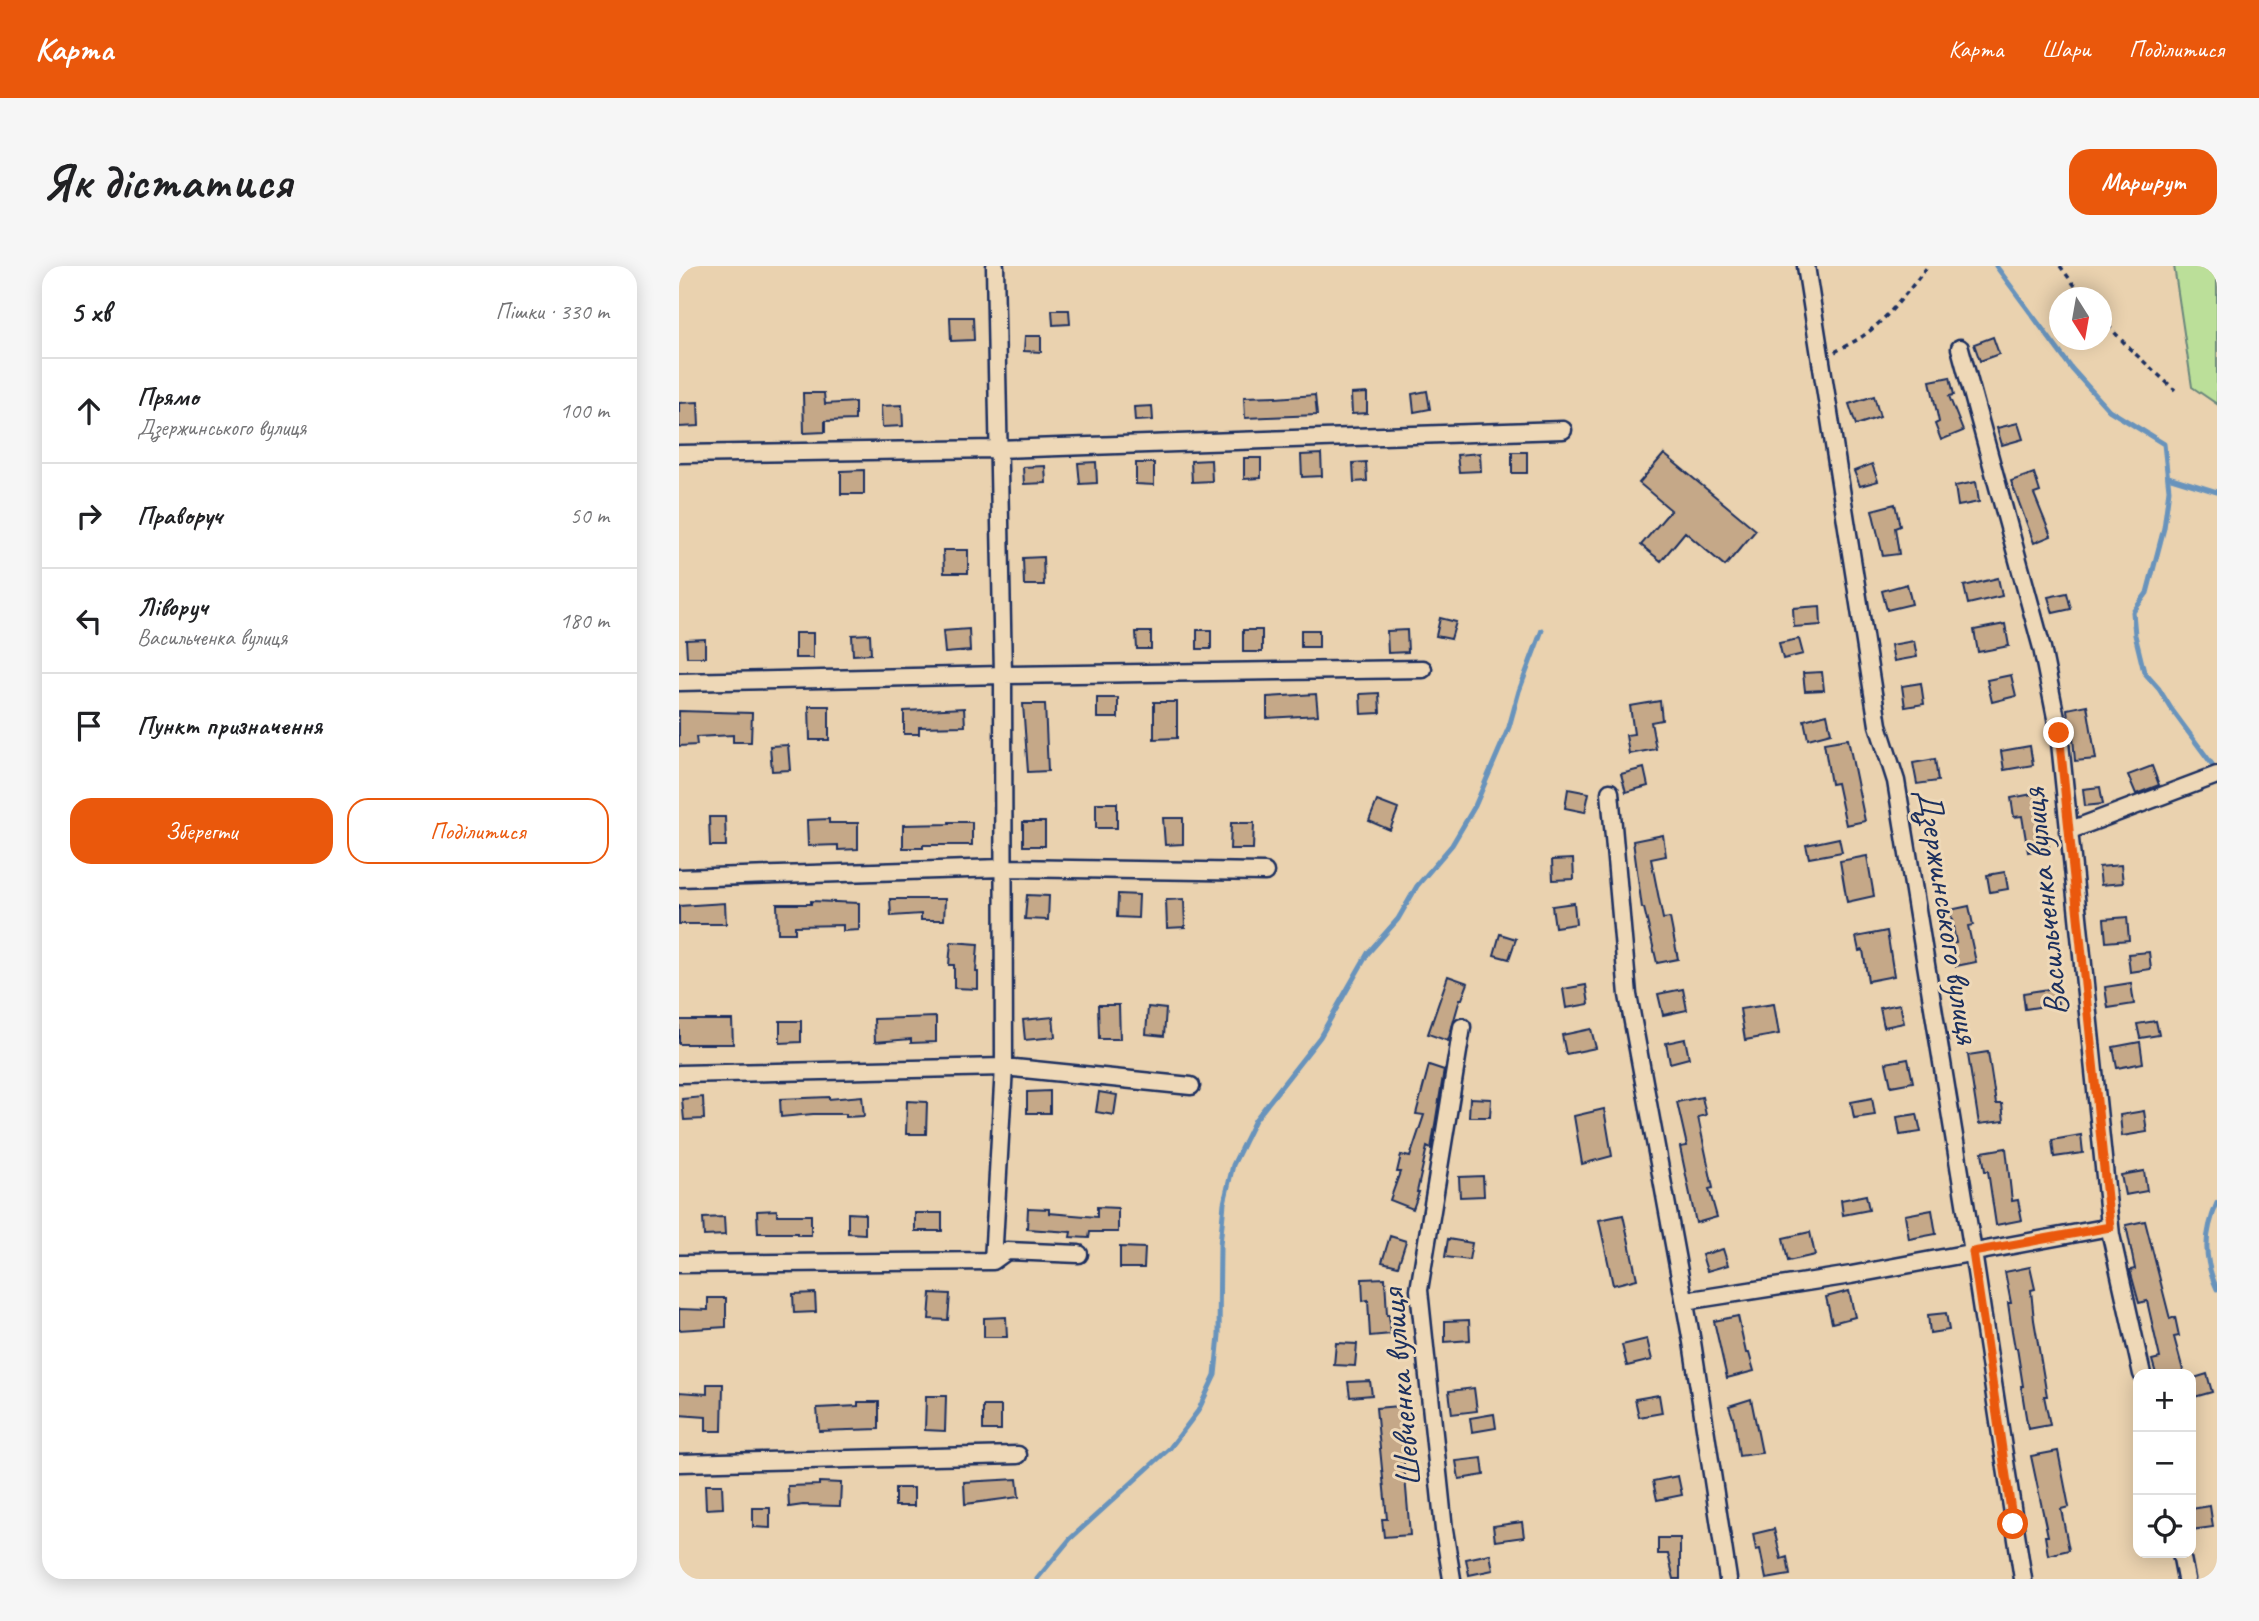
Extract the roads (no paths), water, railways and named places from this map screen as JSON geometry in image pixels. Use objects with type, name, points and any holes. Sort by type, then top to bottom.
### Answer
[{"type":"street","points":[[993,1261],[1004,1067],[1003,674],[995,266]]},
{"type":"street","name":"Дзержинського вулиця","points":[[1806,266],[1878,725],[1895,781],[1973,1252],[2023,1579]]},
{"type":"street","name":"Васильченка вулиця","points":[[1960,348],[2042,648],[2059,733],[2110,1227],[2141,1369]]},
{"type":"street","points":[[679,454],[997,449],[1563,430]]},
{"type":"street","points":[[679,682],[1003,674],[1423,669]]},
{"type":"street","points":[[2069,831],[2217,775]]},
{"type":"street","points":[[1610,792],[1628,995],[1685,1301],[1728,1579]]},
{"type":"street","points":[[679,878],[1002,868],[1265,872]]},
{"type":"street","name":"Шевченка вулиця","points":[[1452,1579],[1444,1530],[1419,1290],[1462,1027]]},
{"type":"street","points":[[679,1073],[1004,1067],[1191,1086]]},
{"type":"street","points":[[1685,1301],[1851,1275],[2110,1227]]},
{"type":"street","points":[[679,1264],[993,1261],[1007,1251],[1079,1254]]},
{"type":"street","points":[[679,1463],[1018,1455]]},
{"type":"street","points":[[2182,1558],[2186,1579]]},
{"type":"waterway","points":[[1996,266],[2072,369],[2109,410],[2164,444],[2169,490],[2164,528],[2147,593],[2133,612],[2135,635],[2144,672],[2217,771]]},
{"type":"waterway","points":[[2168,477],[2217,492]]},
{"type":"waterway","points":[[1037,1579],[1070,1539],[1170,1448],[1198,1411],[1215,1375],[1219,1335],[1220,1245],[1224,1203],[1233,1165],[1255,1120],[1320,1037],[1368,953],[1398,919],[1417,886],[1452,845],[1475,806],[1509,727],[1519,691],[1542,630]]},
{"type":"waterway","points":[[2217,1203],[2207,1246],[2209,1267],[2217,1289]]}]
